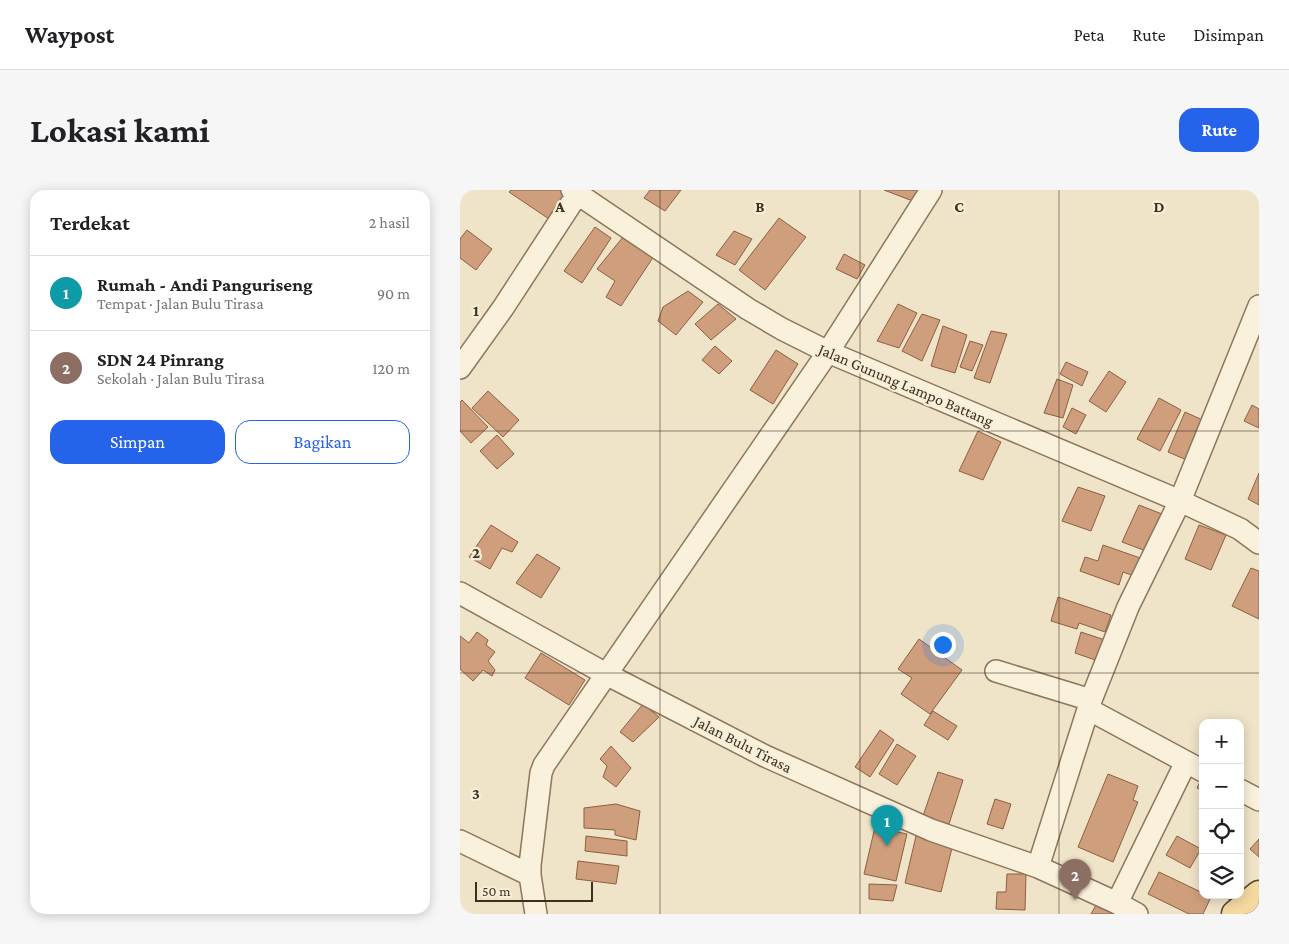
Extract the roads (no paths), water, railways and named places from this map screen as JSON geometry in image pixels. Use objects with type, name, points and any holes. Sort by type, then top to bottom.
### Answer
[{"type":"main road","points":[[1236,914],[1259,894]]},
{"type":"street","points":[[536,914],[530,864],[541,773],[544,765],[828,352],[931,190]]},
{"type":"street","points":[[460,368],[503,308],[576,191]]},
{"type":"street","name":"Jalan Gunung Lampo Battang","points":[[576,191],[748,309],[782,330],[828,352],[1180,501],[1245,532],[1259,544]]},
{"type":"street","points":[[1038,867],[1090,705],[1128,607],[1180,501],[1259,306]]},
{"type":"street","name":"Jalan Bulu Tirasa","points":[[460,593],[606,674],[756,752],[931,830],[1038,867],[1137,914]]},
{"type":"street","points":[[996,671],[1090,705],[1194,767],[1117,903]]},
{"type":"street","points":[[1244,792],[1259,800]]},
{"type":"street","points":[[460,841],[530,875]]},
{"type":"place","name":"Rumah - Andi Panguriseng","points":[[887,846]]},
{"type":"place","name":"SDN 24 Pinrang","points":[[1075,900]]}]
